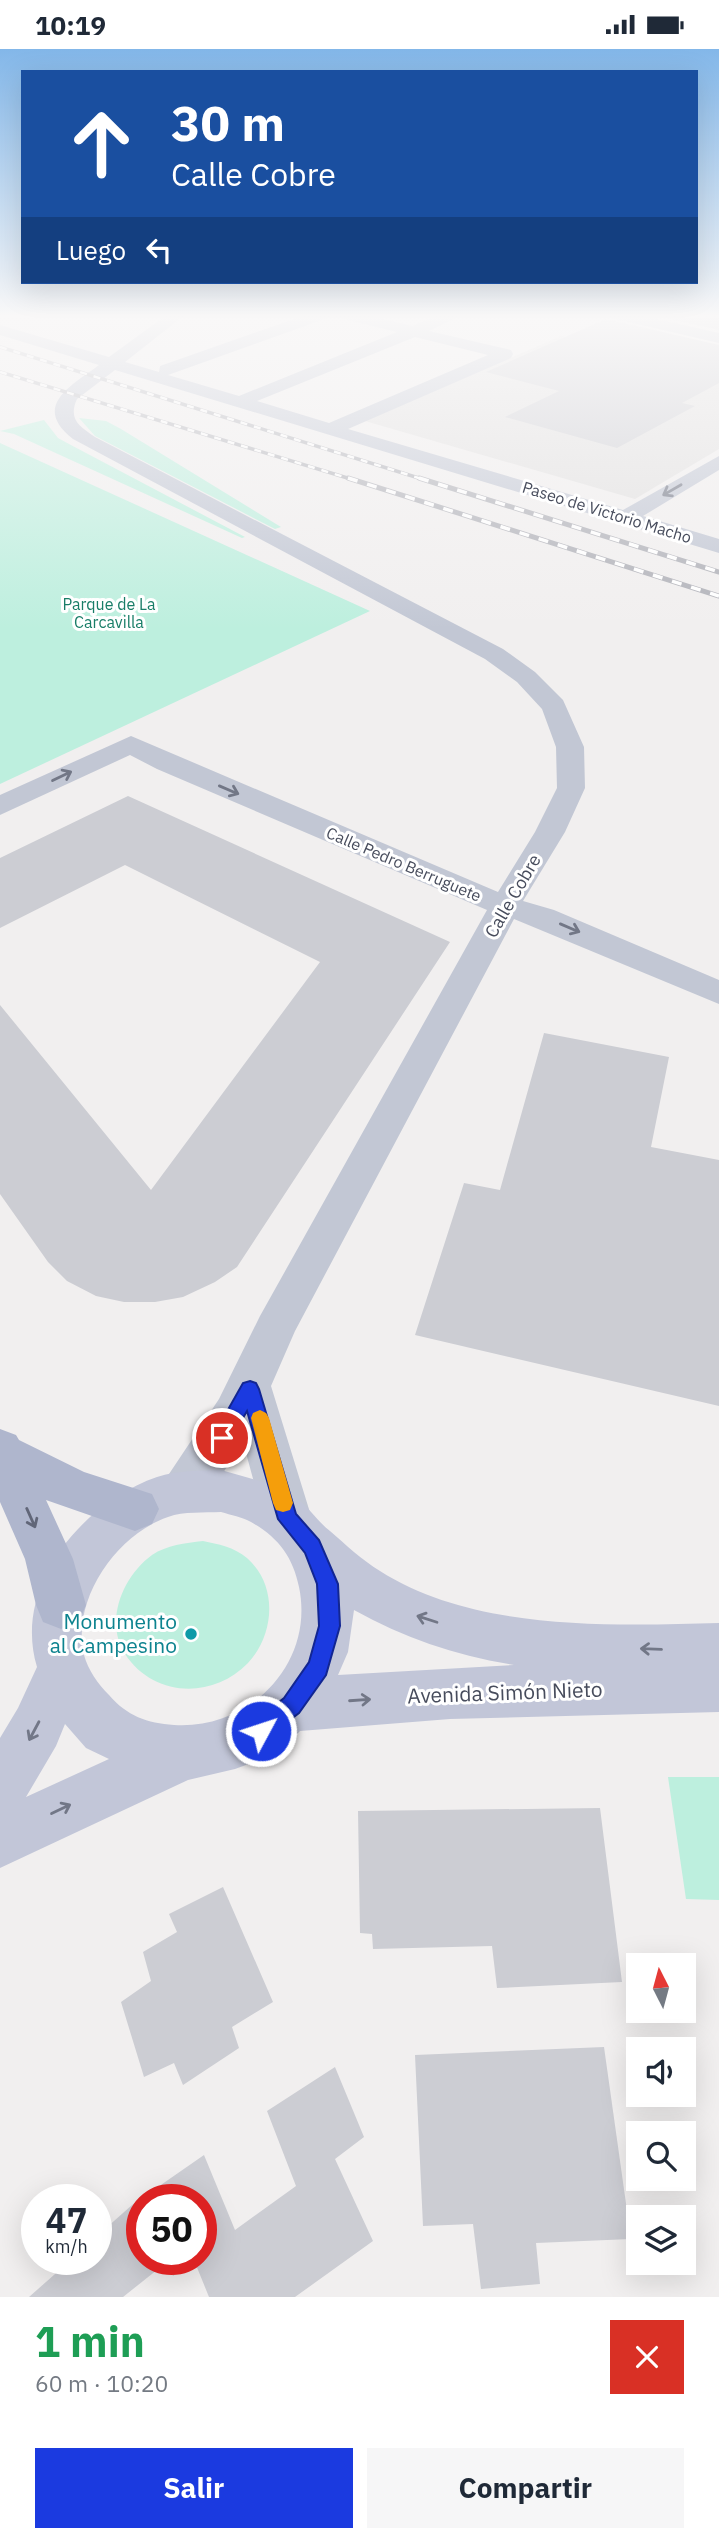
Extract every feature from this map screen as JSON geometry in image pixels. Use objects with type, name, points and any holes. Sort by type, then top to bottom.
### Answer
[{"type":"main road","points":[[2,1452],[69,1489],[135,1509]]},
{"type":"main road","points":[[2,1452],[49,1559],[61,1605]]},
{"type":"main road","points":[[183,1754],[142,1748],[107,1731],[80,1703],[62,1669],[57,1637],[61,1605],[71,1576],[87,1549],[109,1526],[135,1509],[159,1498],[184,1492],[221,1492],[257,1501],[300,1533],[364,1588],[419,1617],[513,1642],[660,1650],[719,1648]]},
{"type":"main road","points":[[0,1840],[66,1806],[183,1754],[223,1748],[261,1731],[292,1705],[318,1667],[330,1626],[327,1584],[300,1533]]},
{"type":"main road","points":[[0,1789],[37,1727],[62,1669]]},
{"type":"main road","name":"Avenida Simón Nieto","points":[[292,1705],[450,1693],[719,1686]]},
{"type":"street","name":"Calle Cobre","points":[[65,419],[72,429],[119,458],[494,654],[526,677],[554,706],[570,747],[571,788],[550,832],[505,906],[275,1328],[250,1389],[208,1460],[184,1492]]},
{"type":"street","name":"Paseo de Victorio Macho","points":[[297,419],[719,546]]},
{"type":"street","points":[[331,429],[354,419]]},
{"type":"street","points":[[625,517],[719,462]]},
{"type":"street","name":"Calle Pedro Berruguete","points":[[0,806],[131,744],[167,763],[505,906],[543,917],[719,993]]},
{"type":"street","points":[[250,1389],[300,1533]]},
{"type":"shaded area","points":[[719,419],[719,449],[635,499],[365,421]]},
{"type":"green space","points":[[80,419],[106,421],[121,429],[281,527],[275,529],[95,436]]},
{"type":"green space","points":[[44,420],[58,438],[245,537],[242,538],[14,434],[0,431]]},
{"type":"green space","name":"Parque de La Carcavilla","points":[[0,443],[370,611],[0,784]]},
{"type":"green space","points":[[203,1541],[237,1551],[257,1569],[268,1595],[268,1624],[257,1651],[234,1675],[201,1688],[167,1685],[151,1679],[125,1654],[116,1628],[120,1600],[133,1575],[152,1555],[170,1547]]},
{"type":"green space","points":[[668,1777],[719,1777],[719,1900],[686,1899]]},
{"type":"building","points":[[512,419],[671,419],[617,448]]},
{"type":"building","points":[[128,796],[450,942],[237,1267],[215,1282],[183,1297],[155,1302],[124,1302],[96,1296],[67,1281],[48,1262],[0,1194],[0,1005],[151,1190],[320,962],[125,865],[0,928],[0,858]]},
{"type":"building","points":[[544,1033],[669,1057],[651,1147],[719,1160],[719,1406],[415,1335],[464,1183],[500,1190]]},
{"type":"building","points":[[600,1808],[622,1982],[497,1988],[492,1946],[373,1949],[372,1934],[360,1933],[358,1811]]},
{"type":"building","points":[[223,1887],[273,2002],[232,2027],[239,2048],[183,2085],[174,2063],[144,2077],[121,2002],[151,1981],[143,1952],[177,1932],[169,1914]]},
{"type":"building","points":[[604,2047],[626,2205],[626,2239],[536,2243],[540,2284],[481,2289],[473,2224],[423,2226],[415,2055]]},
{"type":"building","points":[[335,2067],[364,2137],[335,2159],[373,2241],[295,2297],[209,2297],[200,2275],[217,2275],[217,2186],[235,2230],[296,2186],[267,2111]]},
{"type":"building","points":[[204,2155],[216,2184],[162,2184]]},
{"type":"building","points":[[126,2210],[126,2275],[151,2275],[123,2297],[29,2297],[54,2275],[112,2275],[112,2223]]},
{"type":"railway","points":[[154,419],[354,480]]},
{"type":"railway","points":[[230,419],[425,480]]},
{"type":"railway","points":[[348,478],[719,596]]},
{"type":"railway","points":[[419,478],[719,572]]},
{"type":"slow traffic","points":[[260,1418],[283,1503]]},
{"type":"place","name":"Monumento al Campesino","points":[[191,1634]]},
{"type":"route","points":[[222,1438],[250,1389],[288,1519],[312,1547],[327,1584],[330,1626],[318,1667],[292,1705],[261,1731]]}]
